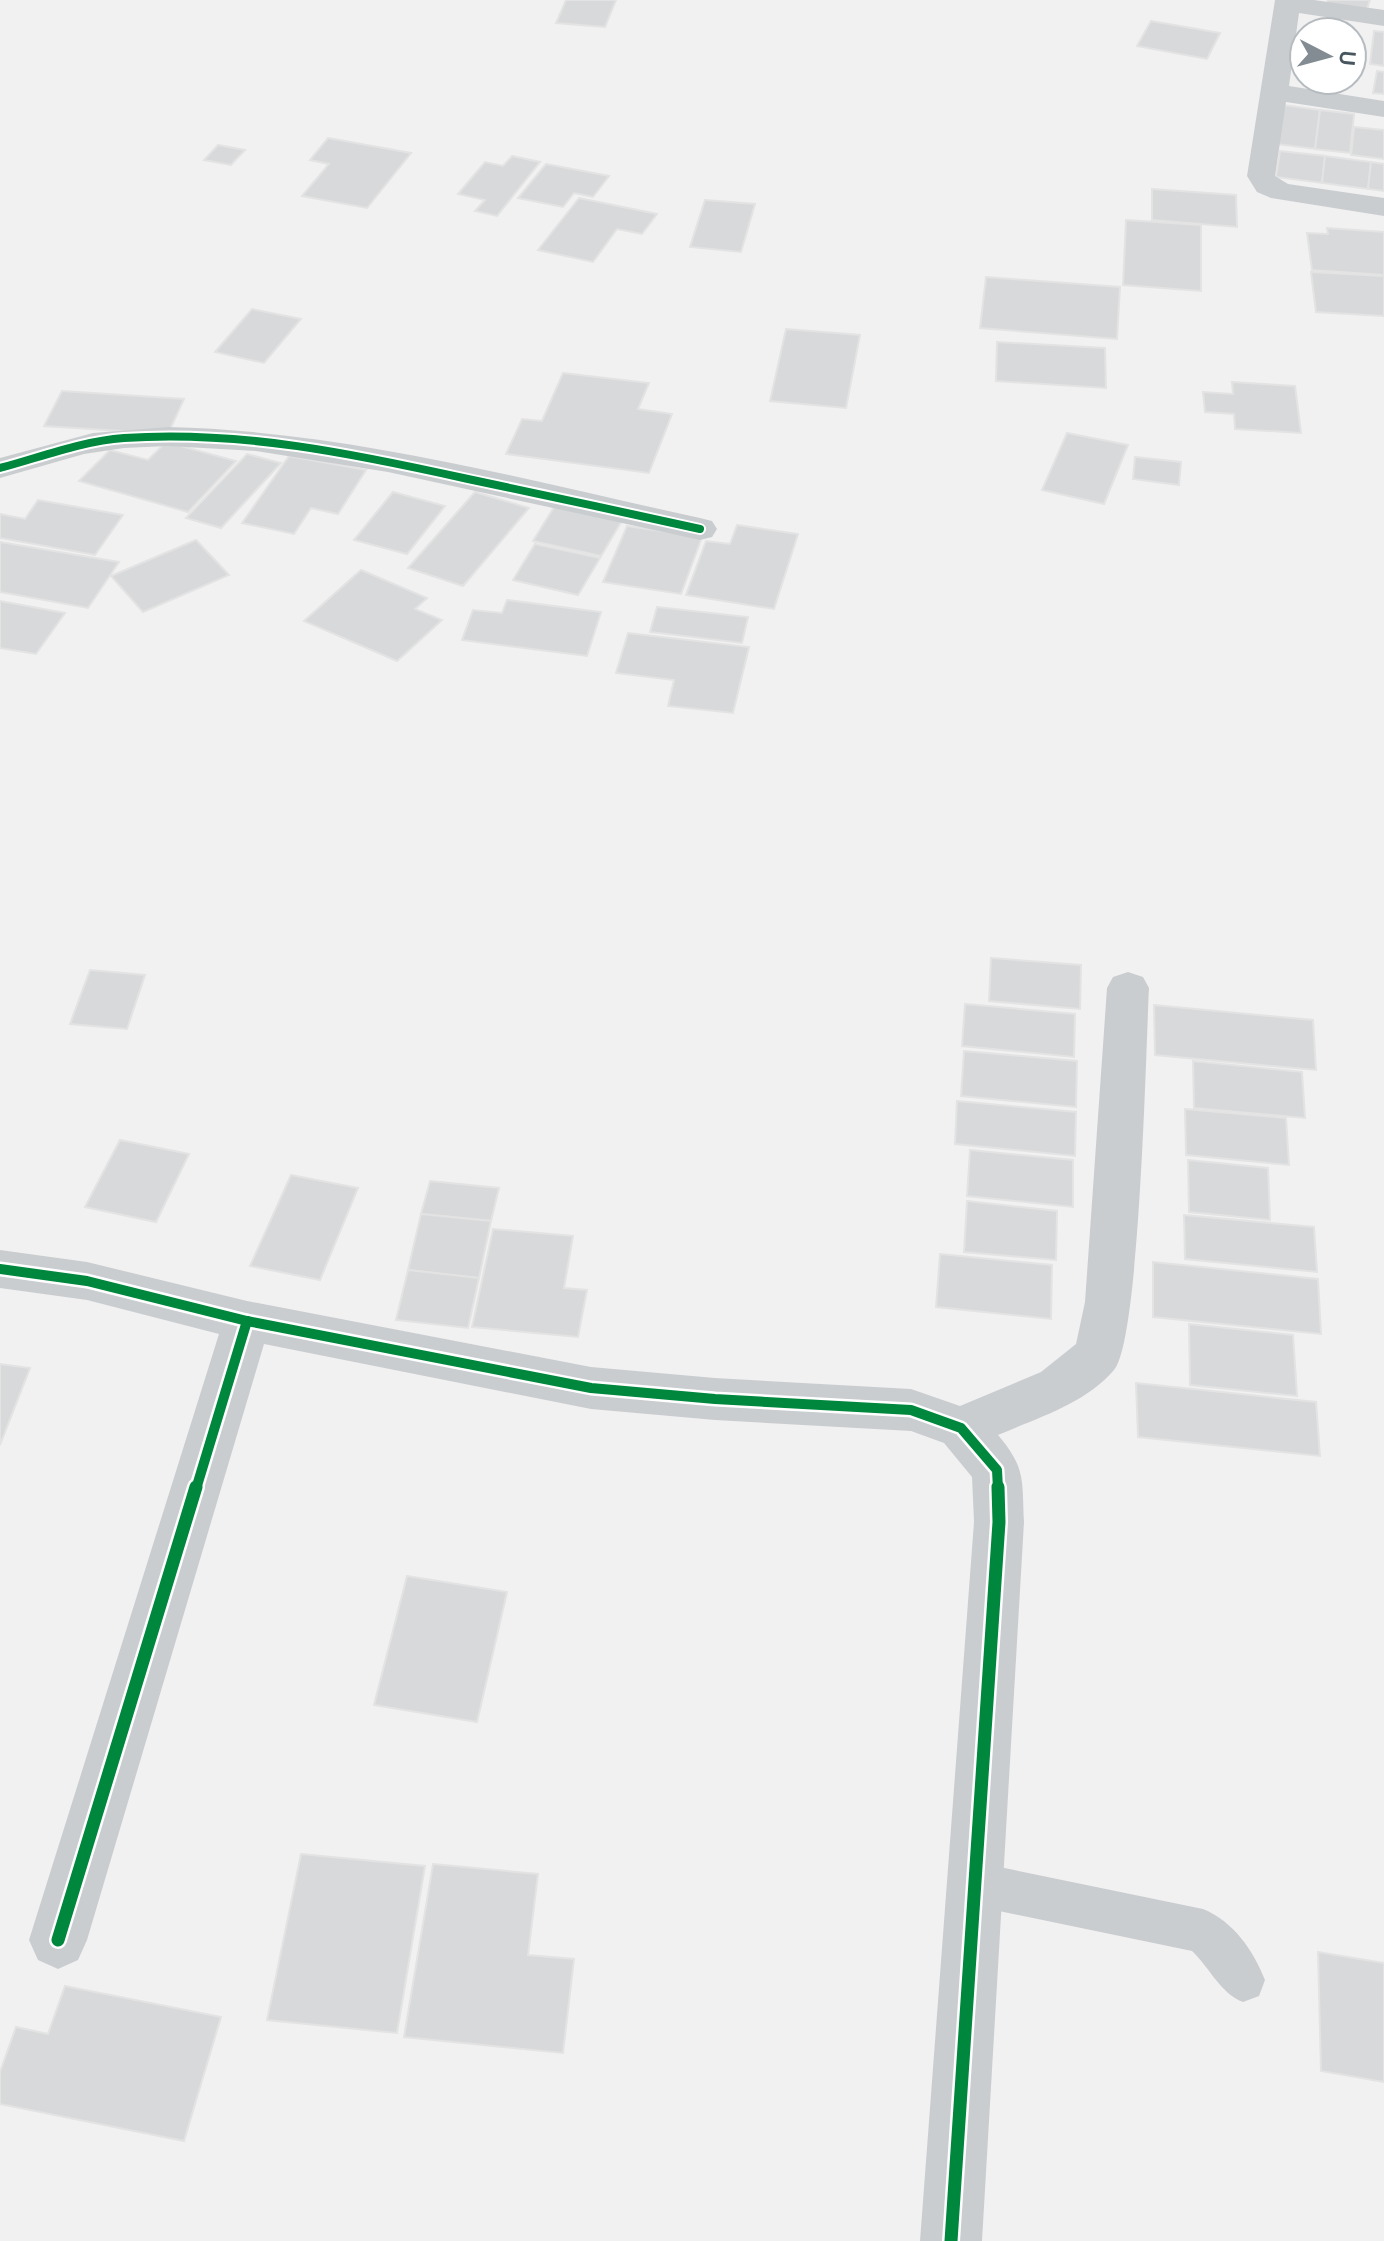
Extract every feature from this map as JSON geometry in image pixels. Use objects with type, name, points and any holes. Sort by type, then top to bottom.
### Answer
[{"type":"street","points":[[1384,18],[1288,2],[1261,176],[1267,186],[1281,192],[1384,207]]},
{"type":"street","points":[[1274,92],[1384,109]]},
{"type":"street","points":[[0,468],[75,447],[122,438],[269,443],[347,453],[700,529]]},
{"type":"street","points":[[961,1428],[1058,1387],[1098,1355],[1108,1302],[1128,988]]},
{"type":"street","points":[[0,1269],[87,1281],[247,1321],[591,1388],[715,1399],[911,1410],[961,1428],[997,1470],[999,1522],[951,2241]]},
{"type":"street","points":[[58,1940],[247,1321]]},
{"type":"lane","points":[[975,1884],[1203,1931],[1226,1953],[1243,1980]]},
{"type":"building","points":[[566,0],[616,0],[605,27],[556,23]]},
{"type":"building","points":[[1328,0],[1370,0],[1366,12],[1326,6]]},
{"type":"building","points":[[1151,21],[1220,33],[1207,59],[1137,46]]},
{"type":"building","points":[[1374,31],[1384,32],[1384,66],[1370,64]]},
{"type":"building","points":[[1377,71],[1384,72],[1384,94],[1373,93]]},
{"type":"building","points":[[1283,105],[1320,110],[1315,149],[1276,144]]},
{"type":"building","points":[[1320,110],[1354,114],[1350,153],[1315,149]]},
{"type":"building","points":[[1354,127],[1384,130],[1384,159],[1351,155]]},
{"type":"building","points":[[328,138],[411,153],[367,208],[302,196],[329,164],[310,160]]},
{"type":"building","points":[[218,145],[245,150],[231,165],[204,160]]},
{"type":"building","points":[[1280,151],[1325,156],[1322,183],[1276,177]]},
{"type":"building","points":[[512,156],[540,162],[497,216],[475,211],[485,200],[458,194],[485,162],[503,166]]},
{"type":"building","points":[[1325,156],[1371,162],[1368,189],[1322,183]]},
{"type":"building","points":[[1371,162],[1384,164],[1384,191],[1368,189]]},
{"type":"building","points":[[546,164],[609,176],[593,197],[574,193],[563,207],[518,198]]},
{"type":"building","points":[[1152,189],[1236,195],[1237,227],[1152,220]]},
{"type":"building","points":[[579,198],[657,214],[642,234],[617,229],[593,262],[538,250]]},
{"type":"building","points":[[705,200],[755,204],[741,252],[690,247]]},
{"type":"building","points":[[1126,220],[1201,225],[1201,291],[1123,285]]},
{"type":"building","points":[[1327,228],[1384,232],[1384,275],[1312,270],[1307,233],[1328,234]]},
{"type":"building","points":[[1311,272],[1384,276],[1384,316],[1316,312]]},
{"type":"building","points":[[986,277],[1120,287],[1117,339],[980,328]]},
{"type":"building","points":[[252,309],[301,319],[264,363],[215,352]]},
{"type":"building","points":[[786,329],[860,335],[846,408],[770,401]]},
{"type":"building","points":[[997,342],[1105,348],[1106,388],[996,381]]},
{"type":"building","points":[[563,373],[649,383],[638,409],[672,414],[649,473],[506,454],[522,419],[542,421]]},
{"type":"building","points":[[1232,382],[1295,386],[1301,433],[1235,429],[1234,414],[1205,412],[1203,392],[1233,394]]},
{"type":"building","points":[[62,391],[184,399],[168,434],[44,426]]},
{"type":"building","points":[[1067,433],[1128,445],[1104,504],[1042,490]]},
{"type":"building","points":[[166,442],[236,461],[188,512],[79,481],[110,450],[148,460]]},
{"type":"building","points":[[247,454],[281,463],[221,528],[186,518]]},
{"type":"building","points":[[289,456],[366,470],[338,514],[311,508],[294,534],[242,523]]},
{"type":"building","points":[[1135,457],[1181,462],[1179,485],[1133,479]]},
{"type":"building","points":[[393,492],[445,506],[407,554],[354,540]]},
{"type":"building","points":[[475,492],[529,508],[463,586],[408,568]]},
{"type":"building","points":[[38,500],[123,515],[95,555],[0,538],[0,514],[25,519]]},
{"type":"building","points":[[556,504],[623,519],[601,556],[533,541]]},
{"type":"building","points":[[737,525],[798,534],[774,609],[686,595],[706,541],[730,544]]},
{"type":"building","points":[[627,526],[702,537],[681,594],[603,582]]},
{"type":"building","points":[[196,540],[229,575],[143,612],[111,576]]},
{"type":"building","points":[[0,542],[119,562],[88,608],[0,592]]},
{"type":"building","points":[[535,544],[600,558],[578,595],[513,580]]},
{"type":"building","points":[[361,570],[427,598],[415,609],[442,620],[397,661],[304,621]]},
{"type":"building","points":[[507,600],[601,612],[587,656],[462,640],[473,610],[502,613]]},
{"type":"building","points":[[0,601],[65,613],[36,654],[0,648]]},
{"type":"building","points":[[657,607],[748,617],[742,643],[650,632]]},
{"type":"building","points":[[628,633],[749,647],[733,713],[668,706],[674,680],[616,673]]},
{"type":"building","points":[[991,958],[1081,965],[1080,1009],[989,1001]]},
{"type":"building","points":[[90,970],[145,975],[127,1029],[70,1024]]},
{"type":"building","points":[[965,1004],[1075,1014],[1074,1057],[962,1046]]},
{"type":"building","points":[[1154,1005],[1313,1020],[1316,1070],[1155,1055]]},
{"type":"building","points":[[964,1051],[1077,1061],[1076,1107],[961,1096]]},
{"type":"building","points":[[1193,1061],[1302,1072],[1305,1118],[1194,1108]]},
{"type":"building","points":[[957,1101],[1076,1112],[1075,1156],[955,1144]]},
{"type":"building","points":[[1185,1109],[1286,1118],[1289,1165],[1186,1155]]},
{"type":"building","points":[[120,1140],[189,1154],[156,1222],[85,1207]]},
{"type":"building","points":[[970,1150],[1073,1160],[1073,1207],[967,1196]]},
{"type":"building","points":[[1188,1160],[1268,1168],[1270,1220],[1189,1212]]},
{"type":"building","points":[[291,1175],[358,1188],[320,1280],[250,1266]]},
{"type":"building","points":[[430,1181],[499,1188],[491,1221],[421,1214]]},
{"type":"building","points":[[967,1201],[1057,1211],[1056,1260],[964,1252]]},
{"type":"building","points":[[421,1214],[491,1221],[479,1278],[408,1270]]},
{"type":"building","points":[[1184,1215],[1314,1227],[1317,1272],[1185,1259]]},
{"type":"building","points":[[493,1229],[573,1236],[564,1288],[587,1290],[578,1337],[472,1327]]},
{"type":"building","points":[[940,1254],[1052,1265],[1051,1319],[936,1307]]},
{"type":"building","points":[[1153,1262],[1318,1279],[1321,1334],[1153,1317]]},
{"type":"building","points":[[408,1270],[479,1278],[468,1328],[396,1320]]},
{"type":"building","points":[[1189,1324],[1293,1335],[1297,1396],[1190,1385]]},
{"type":"building","points":[[0,1364],[30,1368],[0,1445]]},
{"type":"building","points":[[1136,1383],[1316,1402],[1320,1456],[1138,1437]]},
{"type":"building","points":[[407,1576],[507,1592],[477,1722],[374,1705]]},
{"type":"building","points":[[301,1854],[425,1866],[397,2033],[267,2020]]},
{"type":"building","points":[[433,1864],[538,1874],[528,1955],[574,1959],[563,2053],[404,2037]]},
{"type":"building","points":[[1318,1952],[1384,1963],[1384,2082],[1321,2071]]},
{"type":"building","points":[[65,1986],[221,2017],[184,2141],[0,2104],[0,2072],[16,2027],[48,2034]]},
{"type":"cycle path","points":[[0,468],[77,446],[124,438],[168,436],[256,441],[388,462],[700,529]]},
{"type":"cycle path","points":[[0,1269],[87,1281],[247,1321],[591,1388],[715,1399],[911,1410],[961,1428],[997,1470],[999,1522],[951,2241]]},
{"type":"cycle path","points":[[58,1940],[247,1321]]}]
